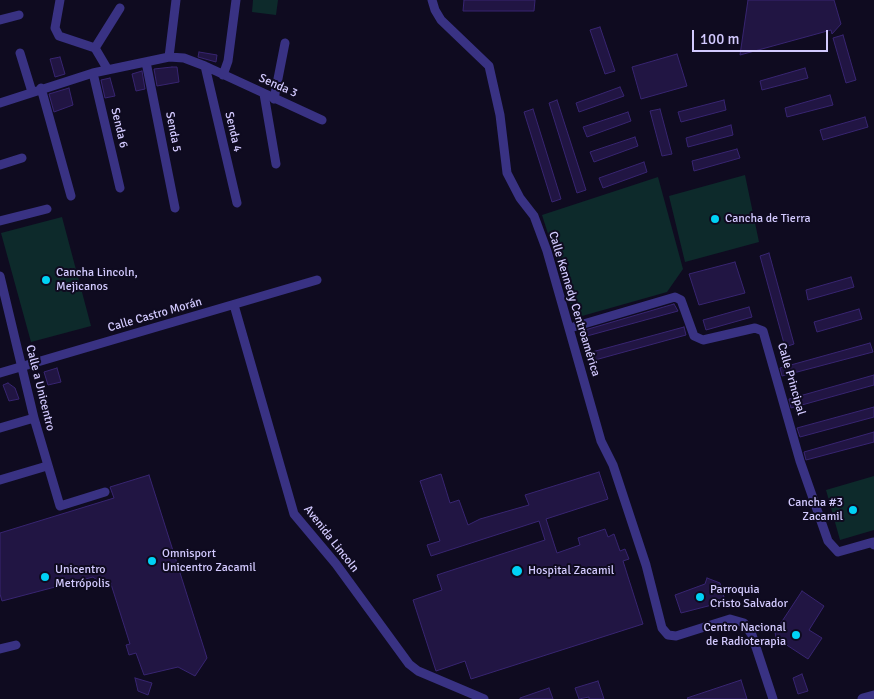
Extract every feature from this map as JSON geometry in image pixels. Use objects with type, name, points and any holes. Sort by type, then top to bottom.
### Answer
[{"type":"street","points":[[60,0],[54,28],[59,36],[95,48],[108,70]]},
{"type":"street","points":[[169,57],[176,0]]},
{"type":"street","points":[[0,103],[41,88],[94,73],[169,57],[184,58],[223,75],[228,61],[236,0]]},
{"type":"street","name":"Calle Kennedy Centroamérica","points":[[432,0],[441,20],[489,66],[500,115],[507,173],[520,198],[534,216],[570,328],[601,441],[613,465],[646,565],[662,628],[668,635],[676,636],[730,619],[744,623],[752,635],[773,699]]},
{"type":"street","points":[[95,48],[120,8]]},
{"type":"street","points":[[0,20],[19,16]]},
{"type":"street","points":[[274,99],[285,43]]},
{"type":"street","points":[[20,53],[32,92]]},
{"type":"street","name":"Senda 5","points":[[146,62],[175,208]]},
{"type":"street","name":"Senda 4","points":[[205,66],[237,203]]},
{"type":"street","name":"Senda 6","points":[[94,73],[120,188]]},
{"type":"street","name":"Senda 3","points":[[223,75],[322,120]]},
{"type":"street","points":[[41,88],[71,196]]},
{"type":"street","points":[[264,94],[276,164]]},
{"type":"street","points":[[0,165],[22,158]]},
{"type":"street","points":[[0,221],[47,210]]},
{"type":"street","name":"Calle a Unicentro","points":[[0,276],[34,418],[60,506],[105,492]]},
{"type":"street","name":"Calle Castro Morán","points":[[0,373],[316,280]]},
{"type":"street","name":"Calle Principal","points":[[570,328],[675,297],[681,300],[694,336],[703,340],[755,328],[763,331],[800,461],[828,541],[838,552],[873,542],[874,545]]},
{"type":"street","name":"Avenida Lincoln","points":[[234,305],[294,514],[336,564],[409,664],[418,671],[484,699]]},
{"type":"street","points":[[0,319],[10,316]]},
{"type":"street","points":[[0,428],[34,418]]},
{"type":"street","points":[[0,480],[47,466]]},
{"type":"street","points":[[0,649],[16,645]]},
{"type":"street","points":[[863,699],[874,696]]},
{"type":"green space","points":[[253,0],[278,0],[276,15],[252,12]]},
{"type":"green space","name":"Cancha de Tierra","points":[[745,175],[759,242],[685,262],[669,196]]},
{"type":"green space","points":[[658,177],[683,269],[667,292],[575,318],[542,215]]},
{"type":"green space","name":"Cancha Lincoln, Mejicanos","points":[[62,217],[91,326],[31,342],[1,233]]},
{"type":"green space","name":"Cancha #3 Zacamil","points":[[874,476],[874,530],[840,540],[826,490]]},
{"type":"building","points":[[464,0],[535,0],[534,11],[463,11]]},
{"type":"building","points":[[748,0],[834,0],[841,24],[832,34],[831,30],[740,55]]},
{"type":"building","points":[[600,27],[615,71],[605,74],[590,30]]},
{"type":"building","points":[[843,35],[856,80],[846,83],[833,38]]},
{"type":"building","points":[[199,52],[217,55],[216,62],[198,57]]},
{"type":"building","points":[[677,54],[687,86],[641,99],[632,67]]},
{"type":"building","points":[[60,57],[65,74],[55,77],[50,59]]},
{"type":"building","points":[[177,67],[179,82],[157,86],[154,69]]},
{"type":"building","points":[[805,68],[808,78],[762,90],[760,81]]},
{"type":"building","points":[[142,71],[145,89],[136,91],[132,74]]},
{"type":"building","points":[[110,78],[115,96],[105,98],[101,80]]},
{"type":"building","points":[[620,87],[624,96],[579,112],[576,103]]},
{"type":"building","points":[[69,88],[73,105],[54,112],[49,94]]},
{"type":"building","points":[[830,95],[833,105],[787,117],[785,108]]},
{"type":"building","points":[[557,100],[586,190],[577,193],[549,103]]},
{"type":"building","points":[[724,100],[726,110],[681,122],[678,112]]},
{"type":"building","points":[[533,109],[561,199],[552,202],[524,112]]},
{"type":"building","points":[[660,109],[672,154],[662,156],[650,111]]},
{"type":"building","points":[[628,112],[631,121],[587,137],[583,127]]},
{"type":"building","points":[[865,117],[868,127],[823,140],[820,130]]},
{"type":"building","points":[[731,125],[733,135],[688,147],[686,138]]},
{"type":"building","points":[[635,137],[638,146],[594,162],[590,152]]},
{"type":"building","points":[[737,149],[740,158],[694,171],[692,161]]},
{"type":"building","points":[[644,162],[647,172],[603,188],[599,178]]},
{"type":"building","points":[[769,253],[794,344],[785,347],[760,256]]},
{"type":"building","points":[[735,262],[745,293],[699,305],[689,274]]},
{"type":"building","points":[[851,277],[854,287],[808,300],[806,290]]},
{"type":"building","points":[[674,304],[678,311],[587,336],[585,330]]},
{"type":"building","points":[[749,307],[752,317],[706,330],[703,320]]},
{"type":"building","points":[[859,309],[862,319],[817,332],[814,322]]},
{"type":"building","points":[[684,327],[686,335],[595,360],[592,352]]},
{"type":"building","points":[[870,343],[873,352],[782,376],[780,368]]},
{"type":"building","points":[[57,368],[61,382],[48,385],[44,372]]},
{"type":"building","points":[[874,375],[874,385],[791,408],[789,399]]},
{"type":"building","points":[[8,383],[15,388],[19,399],[9,401],[3,385]]},
{"type":"building","points":[[874,407],[874,417],[800,437],[797,428]]},
{"type":"building","points":[[874,432],[874,442],[806,460],[804,452]]},
{"type":"building","points":[[599,472],[608,499],[546,519],[557,553],[580,545],[578,538],[605,529],[608,537],[614,534],[620,551],[625,549],[629,559],[623,561],[643,624],[471,679],[465,661],[436,671],[413,600],[442,590],[437,575],[545,540],[539,521],[431,556],[427,545],[440,541],[420,481],[441,474],[450,503],[459,500],[468,525],[480,519],[529,505],[525,495]]},
{"type":"building","name":"Unicentro Metrópolis","points":[[149,475],[207,658],[195,676],[178,667],[144,675],[136,653],[129,655],[126,645],[130,644],[110,581],[105,586],[93,577],[2,601],[0,594],[0,533],[114,498],[110,487]]},
{"type":"building","name":"Parroquia Cristo Salvador","points":[[707,578],[720,583],[724,597],[723,601],[717,609],[712,605],[681,613],[675,595],[705,584]]},
{"type":"building","points":[[802,591],[824,606],[809,630],[822,638],[808,659],[776,638],[775,632]]},
{"type":"building","points":[[802,674],[808,691],[798,694],[793,678]]},
{"type":"building","points":[[135,678],[152,683],[148,695],[138,691]]},
{"type":"building","points":[[741,680],[747,699],[687,698]]},
{"type":"building","points":[[598,681],[604,699],[589,699],[589,697],[579,699],[575,688]]},
{"type":"building","points":[[549,688],[553,699],[520,699],[520,698]]},
{"type":"place","name":"Cancha de Tierra","points":[[715,219]]},
{"type":"place","name":"Cancha Lincoln, Mejicanos","points":[[46,280]]},
{"type":"place","name":"Cancha #3 Zacamil","points":[[853,510]]},
{"type":"place","name":"Omnisport Unicentro Zacamil","points":[[152,561]]},
{"type":"place","name":"Hospital Zacamil","points":[[517,571]]},
{"type":"place","name":"Unicentro Metrópolis","points":[[45,577]]},
{"type":"place","name":"Parroquia Cristo Salvador","points":[[700,597]]},
{"type":"place","name":"Centro Nacional de Radioterapia","points":[[796,635]]}]
